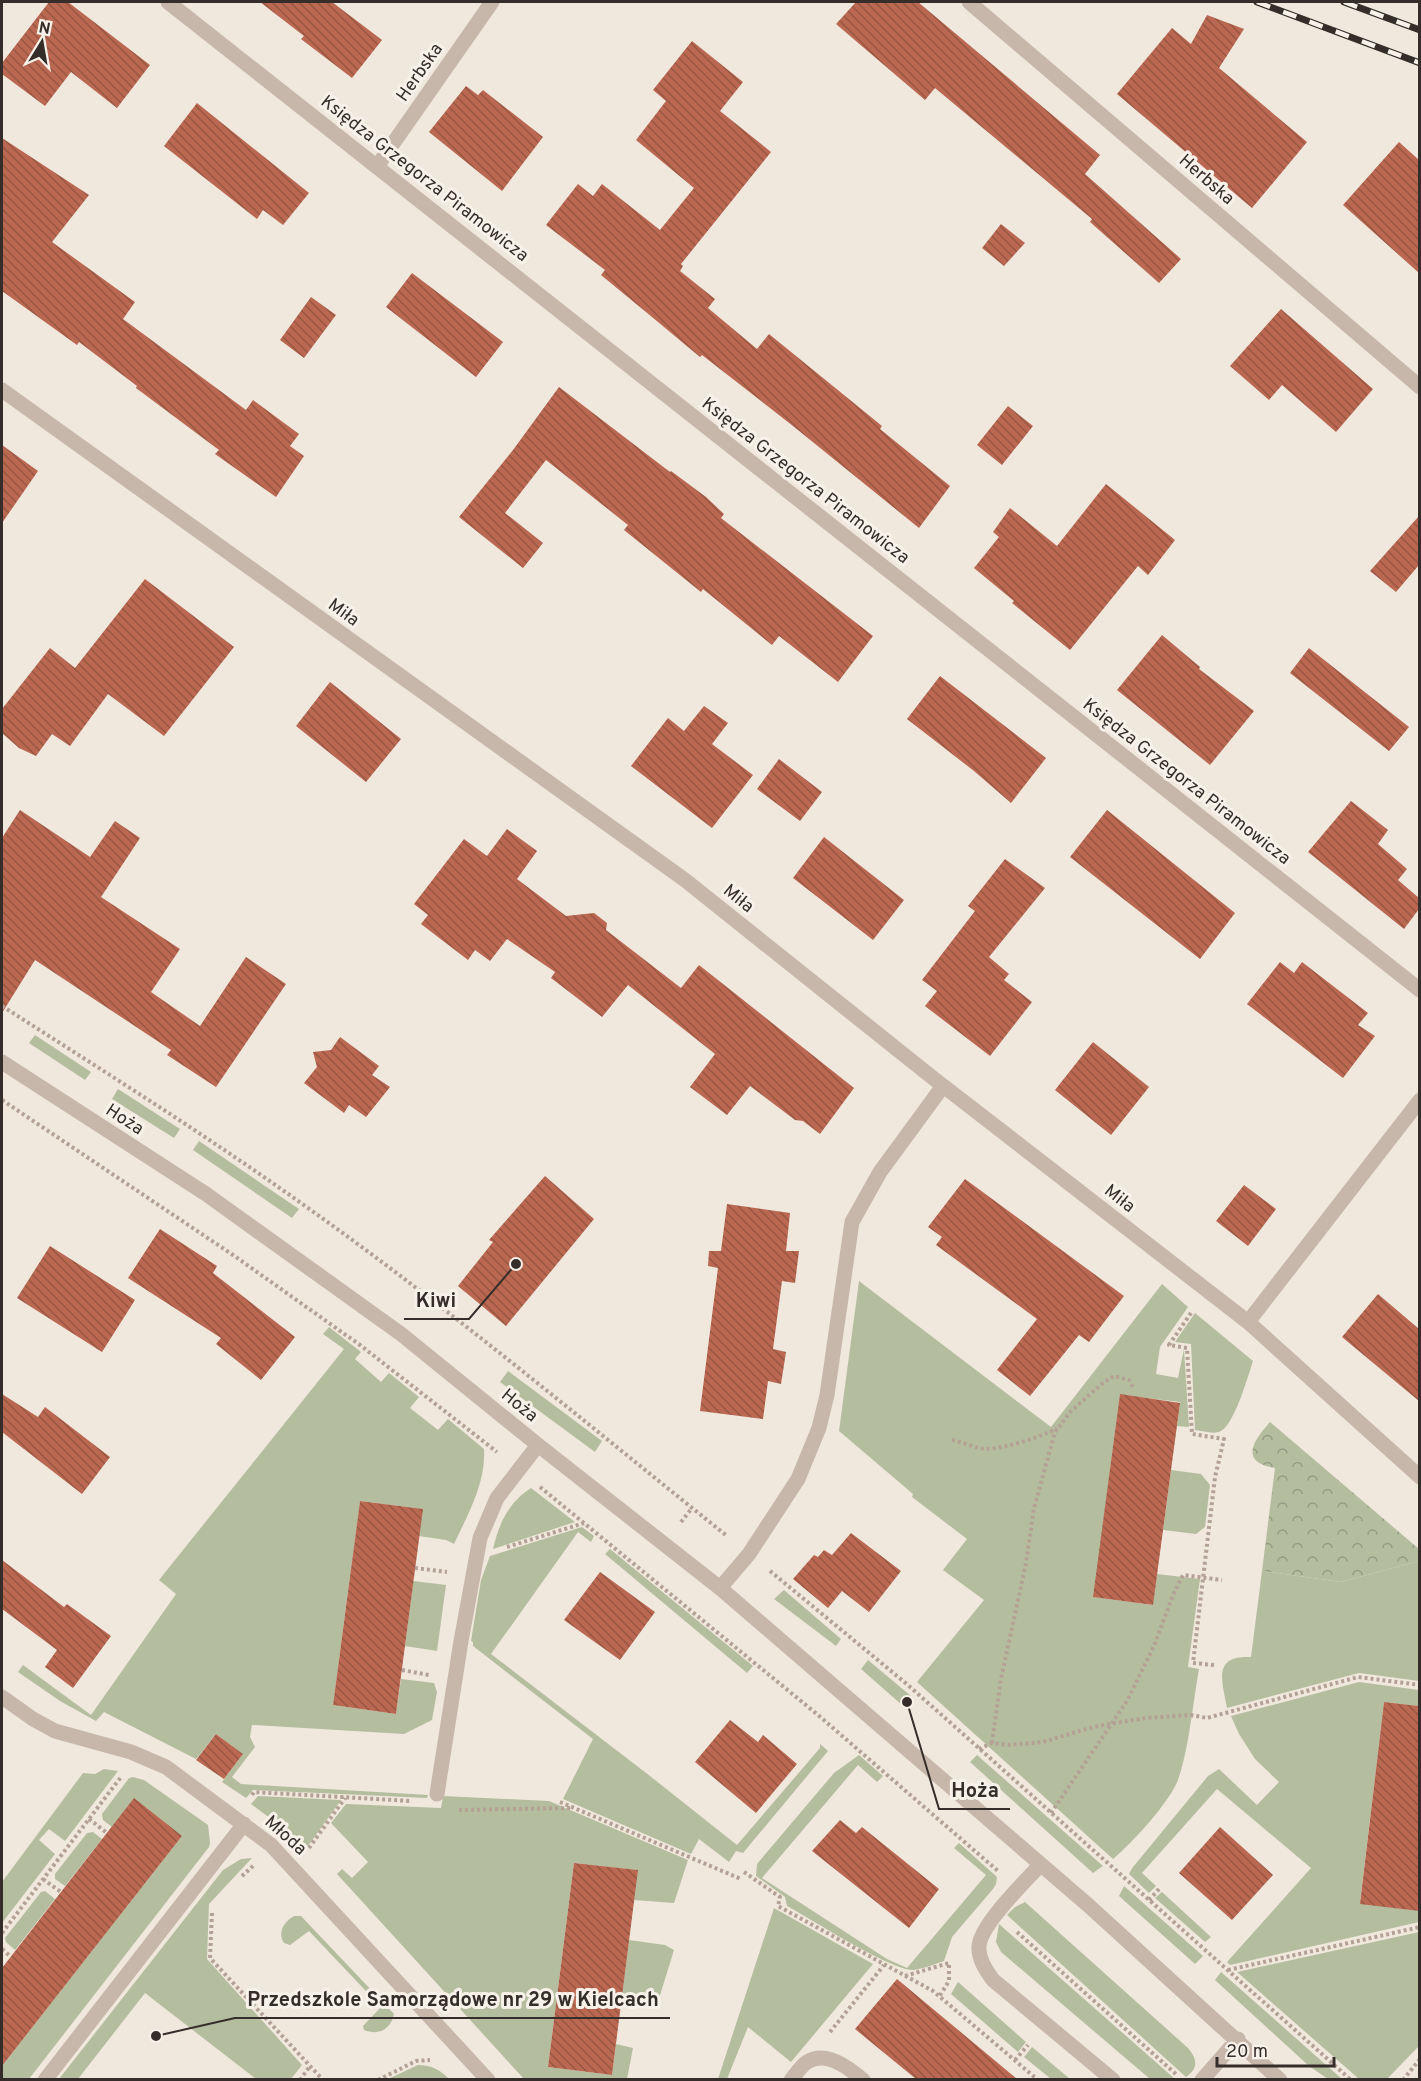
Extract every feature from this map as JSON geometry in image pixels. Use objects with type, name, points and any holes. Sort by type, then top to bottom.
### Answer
[{"type":"street","name":"Księdza Grzegorza Piramowicza","points":[[168,2],[378,165],[1419,990]]},
{"type":"street","name":"Herbska","points":[[378,165],[492,2]]},
{"type":"street","name":"Herbska","points":[[969,2],[1419,387]]},
{"type":"street","name":"Miła","points":[[2,390],[685,880],[943,1086],[1248,1322],[1419,1477]]},
{"type":"street","name":"Hoża","points":[[2,1062],[206,1194],[396,1329],[538,1445],[720,1588],[1088,1905],[1280,2079]]},
{"type":"street","points":[[720,1588],[749,1554],[798,1479],[819,1428],[827,1395],[852,1222],[880,1172],[943,1086]]},
{"type":"street","points":[[1248,1322],[1419,1100]]},
{"type":"street","points":[[437,1799],[475,1557],[480,1539],[497,1498],[538,1445]]},
{"type":"street","name":"Młoda","points":[[2,1697],[55,1731],[131,1752],[166,1767],[244,1824],[279,1852],[488,2079]]},
{"type":"street","points":[[45,2079],[244,1824]]},
{"type":"street","points":[[1040,1865],[983,1931],[979,1947],[982,1962],[993,1980],[1113,2079]]},
{"type":"street","points":[[1202,2079],[1238,2039]]},
{"type":"street","points":[[791,2079],[804,2064],[818,2059],[837,2062],[863,2079]]},
{"type":"path","points":[[2,1006],[310,1210],[399,1275],[549,1392],[908,1685],[1351,2079]]},
{"type":"path","points":[[2,1100],[214,1241],[360,1345],[519,1470],[842,1735],[995,1868],[1000,1876]]},
{"type":"path","points":[[1206,1290],[1169,1345],[1187,1348],[1192,1434],[1224,1439],[1215,1477],[1194,1663],[1214,1665]]},
{"type":"path","points":[[992,1743],[1001,1679],[1024,1573],[1034,1508],[1055,1432],[1071,1411],[1104,1382],[1114,1377],[1129,1380],[1133,1388]]},
{"type":"path","points":[[952,1440],[982,1449],[996,1448],[1044,1436],[1058,1427]]},
{"type":"path","points":[[680,1522],[692,1508]]},
{"type":"path","points":[[475,1557],[584,1523]]},
{"type":"path","points":[[415,1568],[441,1571]]},
{"type":"path","points":[[1051,1813],[1127,1701],[1141,1674],[1183,1575],[1222,1580]]},
{"type":"path","points":[[402,1670],[426,1674]]},
{"type":"path","points":[[980,1749],[992,1743],[1008,1745],[1043,1742],[1110,1723],[1191,1714],[1207,1718],[1358,1677],[1419,1685]]},
{"type":"path","points":[[2,1933],[116,1784]]},
{"type":"path","points":[[254,1792],[346,1798],[437,1799],[468,1811],[575,1808]]},
{"type":"path","points":[[307,1852],[346,1798]]},
{"type":"path","points":[[560,1802],[741,1879]]},
{"type":"path","points":[[89,1819],[107,1833]]},
{"type":"path","points":[[234,1837],[261,1858],[236,1881]]},
{"type":"path","points":[[744,1872],[780,1897],[778,1906],[939,1996],[1038,2079]]},
{"type":"path","points":[[43,1879],[61,1892]]},
{"type":"path","points":[[1149,1900],[1159,1889]]},
{"type":"path","points":[[212,1904],[210,1958],[323,2079]]},
{"type":"path","points":[[1011,1927],[1182,2079]]},
{"type":"path","points":[[1228,1970],[1419,1928]]},
{"type":"path","points":[[2,1949],[10,1956]]},
{"type":"path","points":[[939,1996],[950,1981],[951,1953]]},
{"type":"path","points":[[905,1976],[949,1963]]},
{"type":"path","points":[[818,2059],[822,2043],[884,1965]]},
{"type":"path","points":[[1015,2060],[1029,2044]]},
{"type":"path","points":[[378,2079],[416,2061],[424,2059],[433,2061]]},
{"type":"path","points":[[1403,2079],[1419,2059]]},
{"type":"path","points":[[300,2079],[310,2066]]},
{"type":"green space","points":[[35,1035],[91,1072],[85,1080],[29,1043]]},
{"type":"green space","points":[[118,1089],[180,1129],[174,1138],[112,1099]]},
{"type":"green space","points":[[199,1141],[299,1209],[292,1218],[193,1150]]},
{"type":"green space","points":[[859,1281],[1051,1427],[1162,1284],[1188,1307],[1160,1347],[1156,1374],[1178,1378],[1184,1349],[1189,1427],[1177,1426],[1180,1402],[1120,1395],[1094,1597],[1152,1605],[1157,1574],[1200,1579],[1188,1667],[1199,1669],[1188,1740],[1178,1780],[1167,1800],[1149,1822],[1113,1859],[917,1682],[984,1600],[943,1570],[967,1539],[912,1497],[913,1494],[839,1431]]},
{"type":"green space","points":[[1195,1313],[1253,1361],[1235,1411],[1225,1428],[1219,1432],[1195,1430],[1191,1344],[1175,1342]]},
{"type":"green space","points":[[329,1327],[361,1352],[355,1359],[381,1382],[389,1373],[419,1397],[410,1408],[438,1430],[448,1419],[484,1449],[479,1486],[454,1544],[446,1540],[419,1536],[422,1509],[360,1501],[333,1705],[396,1714],[401,1679],[434,1683],[437,1692],[432,1720],[404,1734],[252,1725],[250,1737],[255,1747],[232,1777],[241,1784],[428,1795],[427,1798],[253,1790],[246,1798],[222,1782],[243,1754],[216,1734],[196,1759],[104,1712],[96,1721],[60,1701],[18,1672],[23,1665],[91,1715],[176,1594],[159,1580],[344,1349],[323,1334]]},
{"type":"green space","points":[[508,1371],[602,1441],[595,1452],[500,1382]]},
{"type":"green space","points":[[1270,1422],[1419,1549],[1419,1561],[1341,1582],[1262,1571],[1275,1468],[1257,1461],[1253,1456],[1253,1450],[1259,1436]]},
{"type":"green space","points":[[1171,1470],[1201,1474],[1210,1485],[1205,1527],[1196,1534],[1163,1530]]},
{"type":"green space","points":[[531,1488],[575,1522],[493,1549],[498,1530],[506,1514]]},
{"type":"green space","points":[[582,1527],[594,1536],[591,1542],[578,1532],[491,1654],[737,1845],[820,1748],[820,1744],[828,1751],[743,1853],[736,1851],[729,1862],[699,1839],[691,1854],[563,1799],[593,1739],[473,1646],[471,1641],[481,1580],[490,1556]]},
{"type":"green space","points":[[610,1549],[753,1666],[747,1673],[605,1554]]},
{"type":"green space","points":[[1419,1561],[1419,1681],[1359,1673],[1227,1708],[1222,1672],[1230,1660],[1251,1657],[1262,1571],[1341,1582]]},
{"type":"green space","points":[[413,1581],[446,1585],[437,1651],[405,1646]]},
{"type":"green space","points":[[784,1590],[841,1639],[836,1646],[774,1599]]},
{"type":"green space","points":[[868,1660],[911,1696],[902,1705],[861,1669]]},
{"type":"green space","points":[[1359,1682],[1419,1690],[1419,1706],[1384,1702],[1360,1903],[1419,1911],[1419,1922],[1230,1965],[1227,1962],[1311,1868],[1217,1789],[1142,1873],[1156,1886],[1149,1893],[1129,1874],[1208,1776],[1219,1769],[1257,1805],[1279,1782],[1255,1759],[1231,1716]]},
{"type":"green space","points":[[859,1755],[883,1776],[877,1782],[858,1765],[762,1878],[887,1959],[907,1968],[986,1875],[954,1848],[959,1843],[997,1877],[996,1884],[952,1937],[944,1961],[925,1968],[913,1970],[902,1968],[850,1943],[787,1906],[785,1897],[756,1876],[757,1864],[834,1773]]},
{"type":"green space","points":[[977,1755],[1103,1866],[1093,1873],[970,1762]]},
{"type":"green space","points":[[104,1769],[118,1771],[65,1841],[49,1829],[39,1840],[55,1854],[2,1923],[2,1882],[83,1773],[95,1774]]},
{"type":"green space","points":[[129,1778],[144,1780],[208,1825],[209,1847],[29,2079],[2,2079],[2,2066],[182,1836],[112,1827],[103,1820],[102,1814]]},
{"type":"green space","points":[[258,1796],[341,1800],[308,1846],[251,1804]]},
{"type":"green space","points":[[443,1796],[549,1801],[688,1860],[674,1903],[634,1900],[637,1870],[574,1863],[548,2067],[612,2075],[616,2044],[633,2048],[627,2079],[524,2079],[337,1874],[342,1869],[352,1878],[368,1862],[331,1823],[346,1804],[441,1808]]},
{"type":"green space","points":[[93,1832],[102,1839],[65,1886],[55,1879],[55,1874],[87,1833]]},
{"type":"green space","points":[[252,1858],[209,1904],[207,1959],[302,2065],[291,2079],[256,2079],[145,1993],[78,2079],[59,2079],[223,1870],[241,1859]]},
{"type":"green space","points":[[1124,1886],[1203,1956],[1195,1964],[1119,1896]]},
{"type":"green space","points":[[45,1891],[55,1899],[15,1950],[5,1938],[41,1892]]},
{"type":"green space","points":[[1162,1892],[1211,1937],[1205,1942],[1155,1898]]},
{"type":"green space","points":[[1025,1902],[1188,2048],[1195,2063],[1190,2074],[1186,2077],[1007,1915],[1015,1907]]},
{"type":"green space","points":[[774,1908],[873,1964],[791,2062],[748,2027],[727,2079],[718,2079]]},
{"type":"green space","points":[[294,1916],[301,1916],[394,2014],[390,2024],[384,2030],[369,2032],[364,2030],[363,2026],[381,2007],[309,1931],[290,1945],[284,1943],[281,1931],[287,1921]]},
{"type":"green space","points":[[999,1924],[1175,2079],[1150,2079],[1001,1952],[996,1942]]},
{"type":"green space","points":[[1419,1932],[1419,2046],[1387,2079],[1359,2079],[1237,1972]]},
{"type":"green space","points":[[629,1940],[665,1945],[674,1950],[657,2005],[647,2007],[621,2002]]},
{"type":"green space","points":[[1221,1972],[1342,2079],[1328,2079],[1309,2066],[1215,1980]]},
{"type":"green space","points":[[958,1982],[1026,2042],[1018,2052],[951,1994]]},
{"type":"green space","points":[[1032,2047],[1070,2079],[1051,2079],[1024,2057]]},
{"type":"green space","points":[[418,2065],[435,2069],[449,2079],[388,2079]]},
{"type":"building","points":[[49,2],[68,2],[150,65],[117,108],[71,72],[45,106],[2,74],[2,63]]},
{"type":"building","points":[[260,2],[332,2],[382,40],[352,78],[301,39],[304,36]]},
{"type":"building","points":[[856,2],[918,2],[1100,155],[1085,174],[1181,259],[1159,283],[1090,222],[1092,219],[935,88],[925,100],[836,24]]},
{"type":"building","points":[[1207,15],[1244,29],[1219,68],[1307,142],[1252,208],[1117,94],[1172,28],[1191,44]]},
{"type":"building","points":[[692,41],[743,82],[720,111],[771,152],[681,264],[683,266],[680,271],[715,299],[708,308],[757,349],[769,334],[882,426],[880,429],[950,486],[919,528],[793,426],[702,355],[700,357],[601,275],[605,270],[546,225],[578,184],[593,196],[602,184],[660,230],[694,188],[636,140],[666,101],[653,90]]},
{"type":"building","points":[[466,86],[478,95],[483,90],[543,137],[502,191],[429,132]]},
{"type":"building","points":[[197,103],[309,193],[283,225],[263,210],[257,219],[164,146]]},
{"type":"building","points":[[2,138],[89,195],[52,242],[135,302],[123,319],[246,410],[253,400],[299,434],[290,446],[304,456],[276,497],[215,454],[219,450],[79,342],[77,345],[2,291]]},
{"type":"building","points":[[1399,142],[1419,160],[1419,273],[1343,205]]},
{"type":"building","points":[[1001,224],[1025,243],[1004,266],[982,248]]},
{"type":"building","points":[[412,273],[503,342],[476,377],[386,307]]},
{"type":"building","points":[[311,297],[336,315],[304,358],[280,340]]},
{"type":"building","points":[[1281,309],[1373,389],[1336,432],[1282,385],[1269,400],[1230,366]]},
{"type":"building","points":[[559,387],[706,497],[724,514],[721,518],[873,636],[838,682],[779,636],[772,645],[703,589],[701,592],[624,530],[628,525],[546,460],[505,513],[543,543],[523,568],[459,517],[513,450]]},
{"type":"building","points":[[1008,406],[1033,426],[1002,465],[977,445]]},
{"type":"building","points":[[2,445],[38,471],[2,523]]},
{"type":"building","points":[[1106,484],[1175,540],[1148,575],[1138,566],[1070,650],[1012,603],[1014,601],[974,568],[999,537],[993,532],[1010,508],[1057,546]]},
{"type":"building","points":[[1419,516],[1419,565],[1396,592],[1370,571]]},
{"type":"building","points":[[145,579],[234,647],[164,736],[108,694],[70,746],[52,734],[36,756],[19,748],[2,733],[2,709],[50,648],[75,668]]},
{"type":"building","points":[[1162,635],[1200,667],[1199,669],[1254,711],[1210,765],[1117,690]]},
{"type":"building","points":[[1309,648],[1409,727],[1389,751],[1290,673]]},
{"type":"building","points":[[940,676],[1046,758],[1011,803],[907,719]]},
{"type":"building","points":[[330,682],[401,739],[366,782],[296,726]]},
{"type":"building","points":[[704,706],[728,723],[712,744],[753,775],[712,828],[631,766],[668,718],[684,731]]},
{"type":"building","points":[[779,759],[822,792],[800,821],[757,789]]},
{"type":"building","points":[[1351,801],[1388,830],[1378,844],[1407,869],[1398,880],[1419,898],[1419,909],[1404,929],[1308,852]]},
{"type":"building","points":[[20,810],[90,857],[115,821],[140,838],[101,897],[180,949],[151,992],[200,1026],[246,957],[286,984],[216,1087],[167,1055],[171,1050],[35,960],[2,1013],[2,838]]},
{"type":"building","points":[[1107,810],[1235,913],[1200,959],[1070,857]]},
{"type":"building","points":[[507,829],[537,851],[517,879],[566,916],[594,913],[607,923],[606,930],[681,988],[699,965],[854,1088],[820,1134],[803,1121],[795,1120],[750,1086],[727,1115],[690,1087],[715,1054],[628,985],[602,1017],[551,978],[555,972],[507,939],[490,961],[475,950],[468,960],[421,924],[428,915],[414,904],[464,839],[487,856]]},
{"type":"building","points":[[824,837],[904,900],[873,940],[793,878]]},
{"type":"building","points":[[1005,859],[1045,888],[989,957],[1009,974],[1004,980],[1032,1002],[990,1056],[925,1006],[937,991],[922,980],[975,911],[968,906]]},
{"type":"building","points":[[1280,962],[1294,973],[1302,962],[1368,1013],[1358,1025],[1375,1036],[1343,1078],[1247,1004]]},
{"type":"building","points":[[340,1037],[379,1066],[372,1075],[390,1087],[366,1117],[349,1105],[344,1113],[304,1083],[317,1067],[313,1052],[331,1050]]},
{"type":"building","points":[[1093,1042],[1149,1087],[1111,1135],[1055,1090]]},
{"type":"building","points":[[545,1176],[594,1219],[506,1326],[458,1286],[493,1242],[489,1240]]},
{"type":"building","points":[[965,1179],[1124,1296],[1089,1342],[1079,1335],[1030,1396],[997,1370],[1037,1319],[936,1245],[942,1237],[928,1227]]},
{"type":"building","points":[[1244,1185],[1276,1209],[1248,1246],[1216,1221]]},
{"type":"building","points":[[727,1204],[790,1213],[786,1251],[799,1251],[795,1283],[782,1281],[773,1349],[786,1352],[781,1384],[768,1381],[763,1419],[700,1411],[718,1268],[708,1266],[709,1251],[721,1251]]},
{"type":"building","points":[[160,1229],[217,1266],[213,1273],[295,1337],[261,1380],[216,1344],[221,1338],[128,1278]]},
{"type":"building","points":[[50,1246],[135,1300],[102,1352],[17,1298]]},
{"type":"building","points":[[1378,1294],[1419,1329],[1419,1401],[1342,1337]]},
{"type":"building","points":[[2,1394],[38,1417],[45,1407],[110,1457],[82,1494],[2,1432]]},
{"type":"building","points":[[1120,1394],[1180,1403],[1153,1605],[1093,1597]]},
{"type":"building","points":[[360,1501],[423,1509],[396,1714],[333,1705]]},
{"type":"building","points":[[851,1533],[901,1571],[869,1612],[842,1591],[828,1608],[793,1579],[814,1555],[818,1557],[824,1550],[832,1555]]},
{"type":"building","points":[[2,1560],[64,1607],[67,1604],[111,1636],[73,1688],[45,1667],[57,1650],[2,1609]]},
{"type":"building","points":[[600,1572],[655,1612],[620,1660],[564,1620]]},
{"type":"building","points":[[1384,1702],[1419,1706],[1419,1911],[1360,1904]]},
{"type":"building","points":[[730,1720],[758,1742],[763,1735],[797,1764],[756,1813],[695,1762]]},
{"type":"building","points":[[216,1734],[243,1754],[224,1779],[196,1760]]},
{"type":"building","points":[[134,1798],[182,1836],[2,2066],[2,1968]]},
{"type":"building","points":[[840,1820],[856,1833],[862,1827],[939,1889],[909,1928],[812,1851]]},
{"type":"building","points":[[1220,1827],[1273,1875],[1232,1920],[1179,1873]]},
{"type":"building","points":[[574,1863],[638,1870],[612,2075],[548,2067]]},
{"type":"building","points":[[897,1979],[1017,2079],[916,2079],[855,2029]]},
{"type":"railway","points":[[1257,2],[1420,63]]},
{"type":"railway","points":[[1344,2],[1420,30]]},
{"type":"place","name":"Kiwi","points":[[516,1264]]},
{"type":"place","name":"Hoża","points":[[907,1702]]},
{"type":"place","name":"Przedszkole Samorządowe nr 29 w Kielcach","points":[[156,2036]]}]
